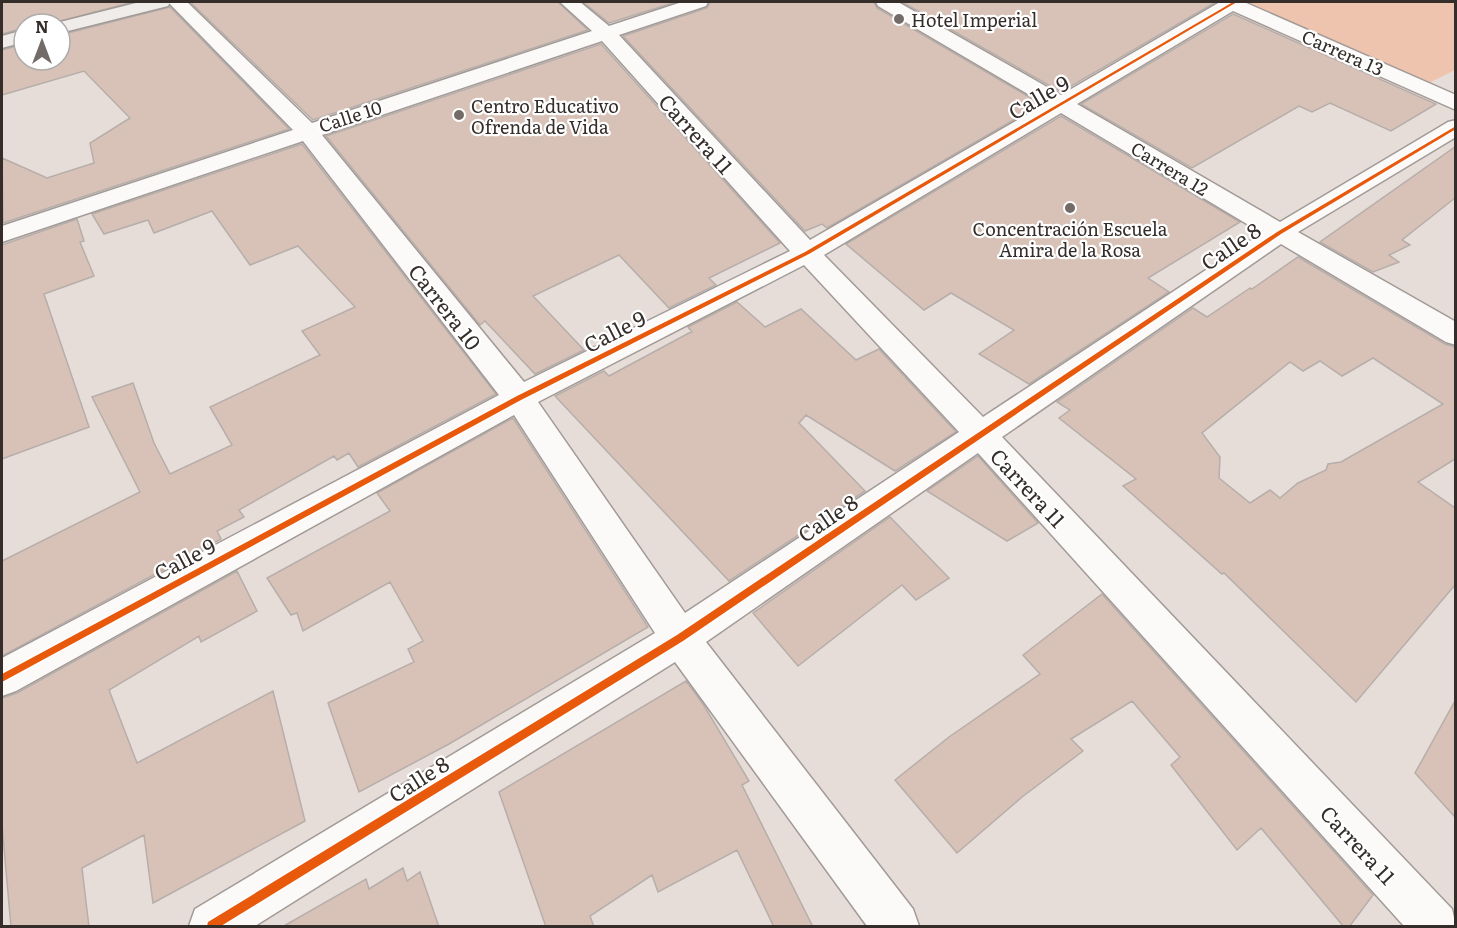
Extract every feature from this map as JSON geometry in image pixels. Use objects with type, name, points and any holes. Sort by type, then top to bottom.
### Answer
[{"type":"street","points":[[72,24],[161,2]]},
{"type":"street","name":"Carrera 10","points":[[177,2],[306,130],[519,398],[680,638],[896,927]]},
{"type":"street","name":"Carrera 11","points":[[569,2],[606,33],[807,253],[980,434],[1435,927]]},
{"type":"street","name":"Calle 10","points":[[2,234],[306,130],[699,2]]},
{"type":"street","name":"Carrera 12","points":[[885,2],[1062,103],[1455,335]]},
{"type":"street","name":"Calle 9","points":[[2,678],[519,398],[807,253],[1232,2]]},
{"type":"street","name":"Carrera 13","points":[[1232,2],[1416,84],[1455,104]]},
{"type":"street","name":"Calle 8","points":[[212,927],[680,638],[1279,233],[1455,127]]},
{"type":"shaded area","points":[[1247,2],[1455,2],[1455,70],[1429,83]]},
{"type":"building","points":[[2,2],[133,2],[72,18],[72,12],[12,12],[12,31],[2,34]]},
{"type":"building","points":[[190,2],[558,2],[588,30],[313,120]]},
{"type":"building","points":[[583,2],[676,2],[609,23]]},
{"type":"building","points":[[710,2],[874,2],[877,8],[1041,104],[827,228],[822,224],[805,231],[623,36],[707,8]]},
{"type":"building","points":[[902,2],[1216,2],[1061,92]]},
{"type":"building","points":[[170,7],[289,129],[3,223],[2,158],[47,178],[94,163],[90,143],[130,118],[84,71],[2,95],[2,50],[12,47],[12,72],[72,72],[72,32]]},
{"type":"building","points":[[1233,14],[1436,104],[1391,131],[1330,103],[1312,112],[1299,106],[1192,168],[1081,104]]},
{"type":"building","points":[[601,44],[780,243],[709,278],[716,285],[669,308],[619,255],[533,296],[584,350],[535,374],[485,321],[480,325],[326,136]]},
{"type":"building","points":[[1061,116],[1240,222],[1148,278],[1169,292],[1029,384],[979,354],[1014,330],[951,293],[924,310],[846,244]]},
{"type":"building","points":[[302,144],[496,394],[358,467],[349,453],[337,460],[334,456],[239,510],[244,517],[217,531],[221,539],[2,656],[2,561],[140,492],[92,397],[133,383],[154,443],[170,474],[232,445],[210,407],[320,355],[302,331],[355,307],[298,246],[250,265],[212,211],[154,233],[148,220],[104,234],[92,214]]},
{"type":"building","points":[[1455,147],[1455,198],[1402,240],[1410,245],[1389,255],[1399,262],[1373,272],[1320,242]]},
{"type":"building","points":[[77,219],[84,241],[80,242],[94,276],[44,294],[89,427],[2,459],[2,245]]},
{"type":"building","points":[[1298,257],[1445,344],[1455,347],[1455,459],[1418,482],[1455,508],[1455,585],[1356,702],[1224,573],[1222,574],[1123,486],[1136,479],[1059,418],[1070,410],[1057,402],[1193,308],[1207,317],[1250,288],[1252,289]],"holes":[[[1373,358],[1443,404],[1341,462],[1328,464],[1326,470],[1298,483],[1280,498],[1270,490],[1250,503],[1219,478],[1220,457],[1202,433],[1290,362],[1303,371],[1320,361],[1342,376]]]},
{"type":"building","points":[[737,302],[765,327],[801,309],[856,360],[879,349],[956,432],[895,471],[806,415],[799,423],[865,491],[729,581],[555,396],[604,371],[609,376],[692,332],[688,327]]},
{"type":"building","points":[[513,418],[648,627],[449,744],[359,792],[328,703],[414,662],[408,649],[423,641],[390,582],[303,631],[297,613],[291,615],[267,578],[390,511],[377,493]]},
{"type":"building","points":[[978,456],[1038,523],[1007,541],[927,491]]},
{"type":"building","points":[[890,517],[949,578],[916,600],[902,585],[798,666],[753,613]]},
{"type":"building","points":[[237,571],[257,611],[201,642],[199,636],[109,690],[137,763],[273,691],[305,821],[153,903],[144,835],[82,868],[89,927],[11,927],[2,825],[2,698],[17,693]]},
{"type":"building","points":[[1102,594],[1373,895],[1349,927],[1344,927],[1261,828],[1237,850],[1171,765],[1180,757],[1132,701],[1071,739],[1083,751],[1022,797],[957,853],[895,780],[949,737],[1040,674],[1023,655]]},
{"type":"building","points":[[686,681],[703,704],[749,781],[742,785],[813,927],[774,927],[737,850],[658,892],[652,875],[590,916],[594,927],[546,927],[499,792]]},
{"type":"building","points":[[1455,701],[1455,817],[1415,773]]},
{"type":"building","points":[[403,868],[407,881],[420,872],[439,927],[282,927],[366,879],[369,889]]},
{"type":"cycle path","points":[[2,678],[519,398],[807,253],[1235,2]]},
{"type":"cycle path","points":[[212,926],[680,638],[1279,233],[1456,127]]},
{"type":"place","name":"Hotel Imperial","points":[[899,19]]},
{"type":"place","name":"Centro Educativo Ofrenda de Vida","points":[[459,115]]},
{"type":"place","name":"Concentración Escuela Amira de la Rosa","points":[[1070,208]]}]
